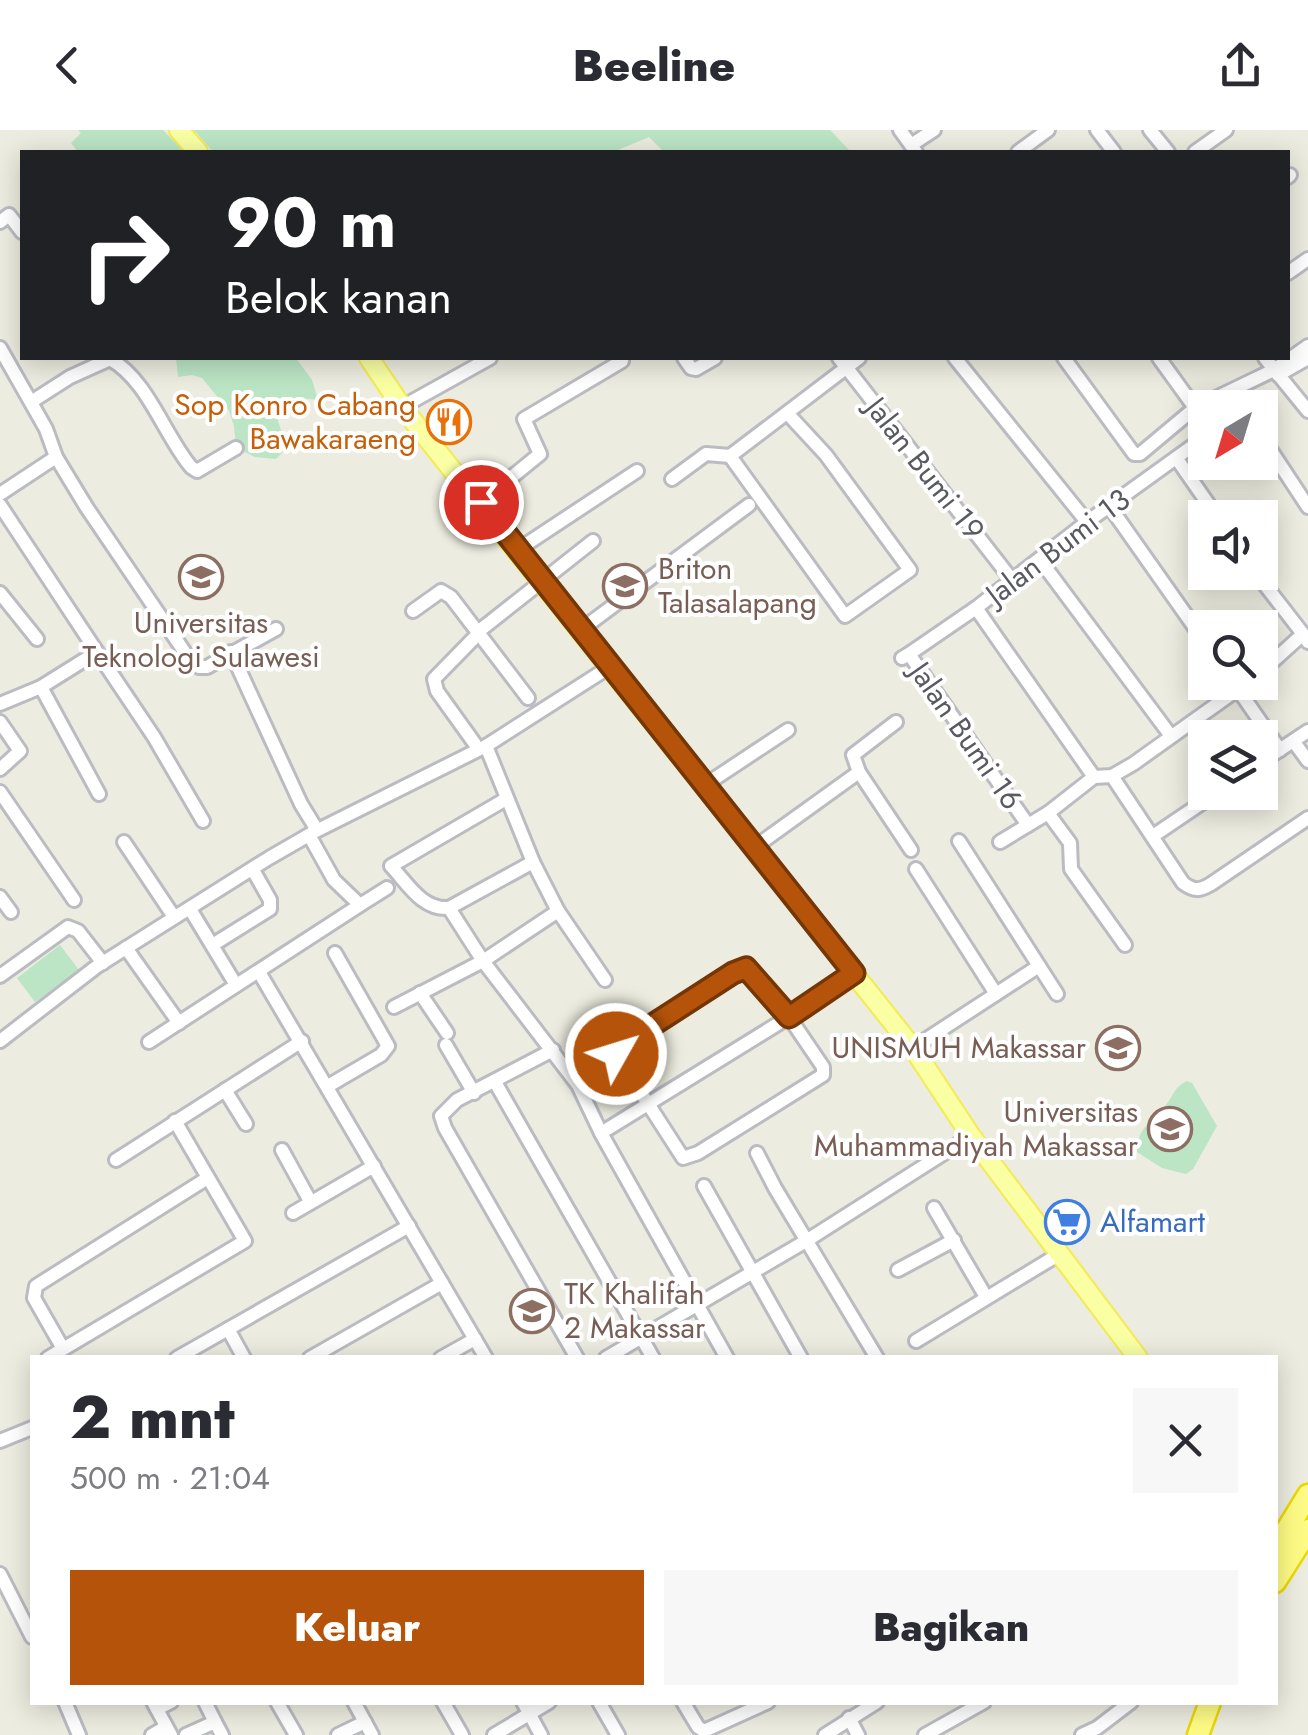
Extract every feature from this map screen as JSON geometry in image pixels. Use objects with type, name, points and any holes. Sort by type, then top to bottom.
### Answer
[{"type":"highway","points":[[1278,1571],[1290,1525],[1308,1496]]},
{"type":"highway","points":[[1186,1735],[1197,1705]]},
{"type":"highway","points":[[1198,1735],[1209,1705]]},
{"type":"main road","points":[[179,130],[196,150]]},
{"type":"main road","points":[[370,360],[402,406],[913,1048],[972,1136],[1136,1355]]},
{"type":"street","points":[[900,130],[914,149],[934,130]]},
{"type":"street","points":[[1021,150],[1048,130]]},
{"type":"street","points":[[1097,130],[1112,150]]},
{"type":"street","points":[[1150,130],[1166,150]]},
{"type":"street","points":[[1198,150],[1226,130]]},
{"type":"street","points":[[0,222],[9,215],[20,229]]},
{"type":"street","points":[[1,353],[46,428],[56,457],[192,663],[199,668],[207,667],[276,630]]},
{"type":"street","points":[[1229,390],[1272,368],[1308,358]]},
{"type":"street","points":[[31,402],[103,360]]},
{"type":"street","points":[[110,360],[136,385],[191,467],[197,471],[207,468],[236,448]]},
{"type":"street","points":[[402,406],[486,360]]},
{"type":"street","points":[[687,363],[696,369],[712,360]]},
{"type":"street","points":[[957,360],[1087,522]]},
{"type":"street","points":[[1065,360],[1134,454],[1140,454],[1188,413]]},
{"type":"street","points":[[1160,360],[1188,399]]},
{"type":"street","points":[[481,502],[540,454],[524,419],[622,361]]},
{"type":"street","points":[[672,480],[706,454],[730,456],[788,414],[842,362]]},
{"type":"street","name":"Jalan Bumi 19","points":[[842,362],[1012,580]]},
{"type":"street","points":[[1272,368],[1308,411]]},
{"type":"street","points":[[730,456],[845,616],[910,570],[826,455],[788,414]]},
{"type":"street","name":"Jalan Bumi 13","points":[[905,656],[1188,450]]},
{"type":"street","points":[[0,494],[56,457]]},
{"type":"street","points":[[1177,459],[1205,500]]},
{"type":"street","points":[[1278,461],[1308,507]]},
{"type":"street","points":[[519,549],[637,471]]},
{"type":"street","points":[[582,629],[748,504]]},
{"type":"street","points":[[0,505],[154,736],[203,821]]},
{"type":"street","points":[[1110,507],[1188,618]]},
{"type":"street","points":[[593,541],[480,632],[438,672],[434,682],[480,745],[558,911],[605,980]]},
{"type":"street","points":[[1040,560],[1172,736]]},
{"type":"street","points":[[1269,590],[1305,638],[1278,658]]},
{"type":"street","points":[[413,610],[441,591],[451,597],[528,698]]},
{"type":"street","points":[[0,593],[37,639]]},
{"type":"street","points":[[976,608],[1094,777]]},
{"type":"street","points":[[0,703],[40,687],[97,652]]},
{"type":"street","points":[[231,652],[334,880],[360,905]]},
{"type":"street","name":"Jalan Bumi 16","points":[[905,656],[1028,825]]},
{"type":"street","points":[[0,1041],[103,962],[174,917],[313,832],[480,745],[611,666]]},
{"type":"street","points":[[40,687],[100,794]]},
{"type":"street","points":[[1000,842],[1048,813],[1094,777],[1112,776],[1220,700]]},
{"type":"street","points":[[1249,700],[1280,750],[1308,731]]},
{"type":"street","points":[[0,722],[20,751],[0,769]]},
{"type":"street","points":[[896,722],[854,752],[859,772],[911,850]]},
{"type":"street","points":[[705,785],[788,730]]},
{"type":"street","points":[[1294,742],[1308,761]]},
{"type":"street","points":[[754,847],[859,772]]},
{"type":"street","points":[[1112,776],[1183,883],[1192,890],[1200,890],[1308,818]]},
{"type":"street","points":[[0,792],[74,900]]},
{"type":"street","points":[[506,799],[391,866],[427,905],[449,908],[533,862]]},
{"type":"street","points":[[1153,836],[1191,810]]},
{"type":"street","points":[[1048,813],[1070,844],[1070,869],[1125,944]]},
{"type":"street","points":[[959,841],[1057,994]]},
{"type":"street","points":[[124,842],[174,917]]},
{"type":"street","points":[[916,869],[996,994]]},
{"type":"street","points":[[214,944],[270,910],[267,894],[252,870]]},
{"type":"street","points":[[149,1042],[387,888]]},
{"type":"street","points":[[0,897],[11,912]]},
{"type":"street","points":[[449,908],[483,961],[578,1085],[725,1355]]},
{"type":"street","points":[[190,909],[236,986]]},
{"type":"street","points":[[394,1007],[483,961],[558,911]]},
{"type":"street","points":[[0,976],[68,927],[78,931],[103,962]]},
{"type":"street","points":[[126,948],[179,1023]]},
{"type":"street","points":[[328,1086],[382,1055],[388,1046],[335,953]]},
{"type":"street","points":[[913,1048],[1039,966]]},
{"type":"street","points":[[746,968],[789,1017],[824,1074],[683,1158],[616,1054],[617,1049],[746,968]]},
{"type":"street","points":[[259,972],[484,1355]]},
{"type":"street","points":[[602,1133],[854,973]]},
{"type":"street","points":[[420,993],[474,1093]]},
{"type":"street","points":[[116,1160],[302,1042]]},
{"type":"street","points":[[553,1050],[443,1111],[442,1120],[575,1355]]},
{"type":"street","points":[[495,1082],[651,1355]]},
{"type":"street","points":[[225,1090],[246,1124]]},
{"type":"street","points":[[52,1355],[245,1242],[175,1122]]},
{"type":"street","points":[[611,1355],[806,1241],[972,1136]]},
{"type":"street","points":[[282,1150],[310,1202]]},
{"type":"street","points":[[757,1153],[875,1355]]},
{"type":"street","points":[[293,1214],[374,1166]]},
{"type":"street","points":[[62,1347],[34,1298],[36,1286],[206,1179]]},
{"type":"street","points":[[704,1186],[799,1355]]},
{"type":"street","points":[[934,1208],[986,1297]]},
{"type":"street","points":[[182,1355],[409,1226]]},
{"type":"street","points":[[898,1270],[954,1240]]},
{"type":"street","points":[[916,1341],[1062,1253]]},
{"type":"street","points":[[315,1355],[442,1283]]},
{"type":"street","points":[[228,1329],[242,1355]]},
{"type":"street","points":[[446,1355],[475,1339]]},
{"type":"street","points":[[0,1441],[30,1429]]},
{"type":"street","points":[[0,1574],[30,1633]]},
{"type":"street","points":[[66,1705],[79,1735]]},
{"type":"street","points":[[186,1735],[218,1728],[206,1705]]},
{"type":"street","points":[[279,1705],[296,1735]]},
{"type":"street","points":[[356,1705],[372,1735]]},
{"type":"street","points":[[445,1705],[462,1735]]},
{"type":"street","points":[[601,1705],[618,1735]]},
{"type":"street","points":[[686,1705],[698,1728],[704,1731],[761,1705]]},
{"type":"street","points":[[925,1735],[979,1705]]},
{"type":"street","points":[[1082,1735],[1127,1705]]},
{"type":"street","points":[[152,1735],[168,1731],[155,1706]]},
{"type":"street","points":[[494,1735],[526,1708],[541,1735]]},
{"type":"street","points":[[825,1735],[854,1711]]},
{"type":"street","points":[[854,1711],[858,1735]]},
{"type":"street","points":[[338,1735],[364,1722]]},
{"type":"green space","points":[[78,130],[163,130],[182,150],[76,150],[71,143],[81,133]]},
{"type":"green space","points":[[194,130],[830,130],[849,150],[662,150],[649,137],[618,150],[211,150]]},
{"type":"green space","points":[[176,360],[297,360],[312,380],[318,400],[295,402],[277,418],[287,448],[276,459],[255,457],[236,448],[229,411],[202,378],[178,377]]},
{"type":"green space","points":[[60,945],[79,970],[35,1002],[17,978]]},
{"type":"green space","points":[[1187,1081],[1192,1083],[1217,1126],[1193,1169],[1186,1174],[1162,1168],[1137,1152],[1142,1131]]},
{"type":"place","name":"Sop Konro Cabang Bawakaraeng","points":[[449,422]]},
{"type":"place","name":"Universitas Teknologi Sulawesi","points":[[201,577]]},
{"type":"place","name":"Briton Talasalapang","points":[[625,586]]},
{"type":"place","name":"UNISMUH Makassar","points":[[1118,1048]]},
{"type":"place","name":"Universitas Muhammadiyah Makassar","points":[[1170,1129]]},
{"type":"place","name":"Alfamart","points":[[1067,1222]]},
{"type":"place","name":"TK Khalifah 2 Makassar","points":[[532,1311]]},
{"type":"route","points":[[481,502],[854,973],[789,1017],[746,968],[690,999],[623,1044],[616,1054]]}]
